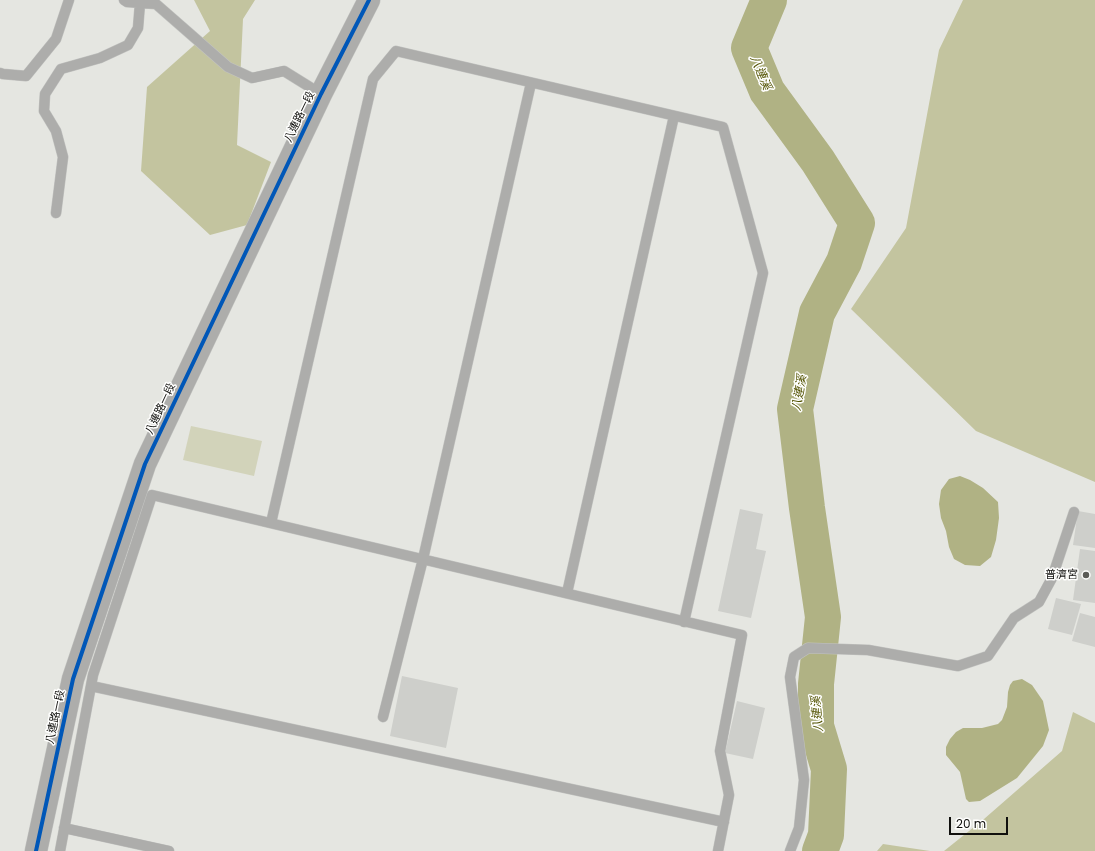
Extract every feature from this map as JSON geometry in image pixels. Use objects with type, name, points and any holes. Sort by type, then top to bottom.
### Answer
[{"type":"street","name":"八連路一段","points":[[36,851],[73,679],[145,464],[321,94],[369,0]]},
{"type":"lane","points":[[0,72],[3,74],[26,76],[56,39],[69,0]]},
{"type":"lane","points":[[124,0],[127,2],[156,4],[228,67],[252,78],[284,71],[321,94]]},
{"type":"lane","points":[[56,213],[64,157],[56,131],[44,111],[45,94],[61,68],[100,58],[128,45],[138,28],[140,3]]},
{"type":"lane","points":[[271,523],[373,79],[396,51],[724,127],[763,273],[684,622]]},
{"type":"lane","points":[[383,717],[423,559],[531,83]]},
{"type":"lane","points":[[567,593],[674,116]]},
{"type":"lane","points":[[60,851],[91,686],[152,495],[742,635],[720,751],[729,795],[718,851]]},
{"type":"lane","points":[[790,851],[799,828],[804,780],[790,677],[794,657],[808,648],[868,650],[958,666],[988,656],[1014,618],[1039,602],[1052,578],[1074,512]]},
{"type":"lane","points":[[91,686],[724,822]]},
{"type":"lane","points":[[64,828],[169,851]]},
{"type":"shaded area","points":[[194,0],[255,0],[243,19],[237,145],[271,162],[247,225],[210,235],[141,171],[147,87],[210,31]]},
{"type":"shaded area","points":[[963,0],[1095,0],[1095,482],[976,431],[851,309],[906,228],[939,50]]},
{"type":"shaded area","points":[[191,426],[262,441],[254,476],[183,460]]},
{"type":"shaded area","points":[[960,476],[983,488],[998,502],[999,518],[996,540],[991,557],[980,566],[965,565],[954,559],[941,518],[939,504],[941,490],[949,479]]},
{"type":"shaded area","points":[[1022,679],[1032,685],[1043,701],[1049,730],[1043,746],[1017,778],[980,801],[969,802],[966,799],[960,772],[946,755],[946,747],[956,732],[963,728],[982,728],[998,724],[1002,720],[1007,707],[1010,685],[1013,681]]},
{"type":"shaded area","points":[[1073,712],[1095,723],[1095,851],[944,851],[984,819],[1062,751]]},
{"type":"shaded area","points":[[883,844],[930,851],[877,851]]},
{"type":"building","points":[[740,509],[763,514],[756,549],[766,551],[751,618],[718,611]]},
{"type":"building","points":[[1078,511],[1095,514],[1095,548],[1073,545]]},
{"type":"building","name":"普濟宮","points":[[1080,549],[1095,551],[1095,603],[1073,600]]},
{"type":"building","points":[[1056,598],[1081,604],[1072,635],[1048,629]]},
{"type":"building","points":[[1080,613],[1095,617],[1095,647],[1072,641]]},
{"type":"building","points":[[402,676],[458,688],[446,748],[390,736]]},
{"type":"building","points":[[737,701],[765,708],[753,759],[725,753]]},
{"type":"waterway","name":"八連溪","points":[[769,0],[749,48],[767,91],[818,161],[857,223],[844,262],[817,313],[795,409],[807,508],[823,617],[816,684],[816,726],[829,769],[826,835],[820,851]]},
{"type":"cycle path","points":[[36,851],[73,679],[145,464],[321,94],[369,0]]},
{"type":"place","name":"普濟宮","points":[[1086,575]]}]
